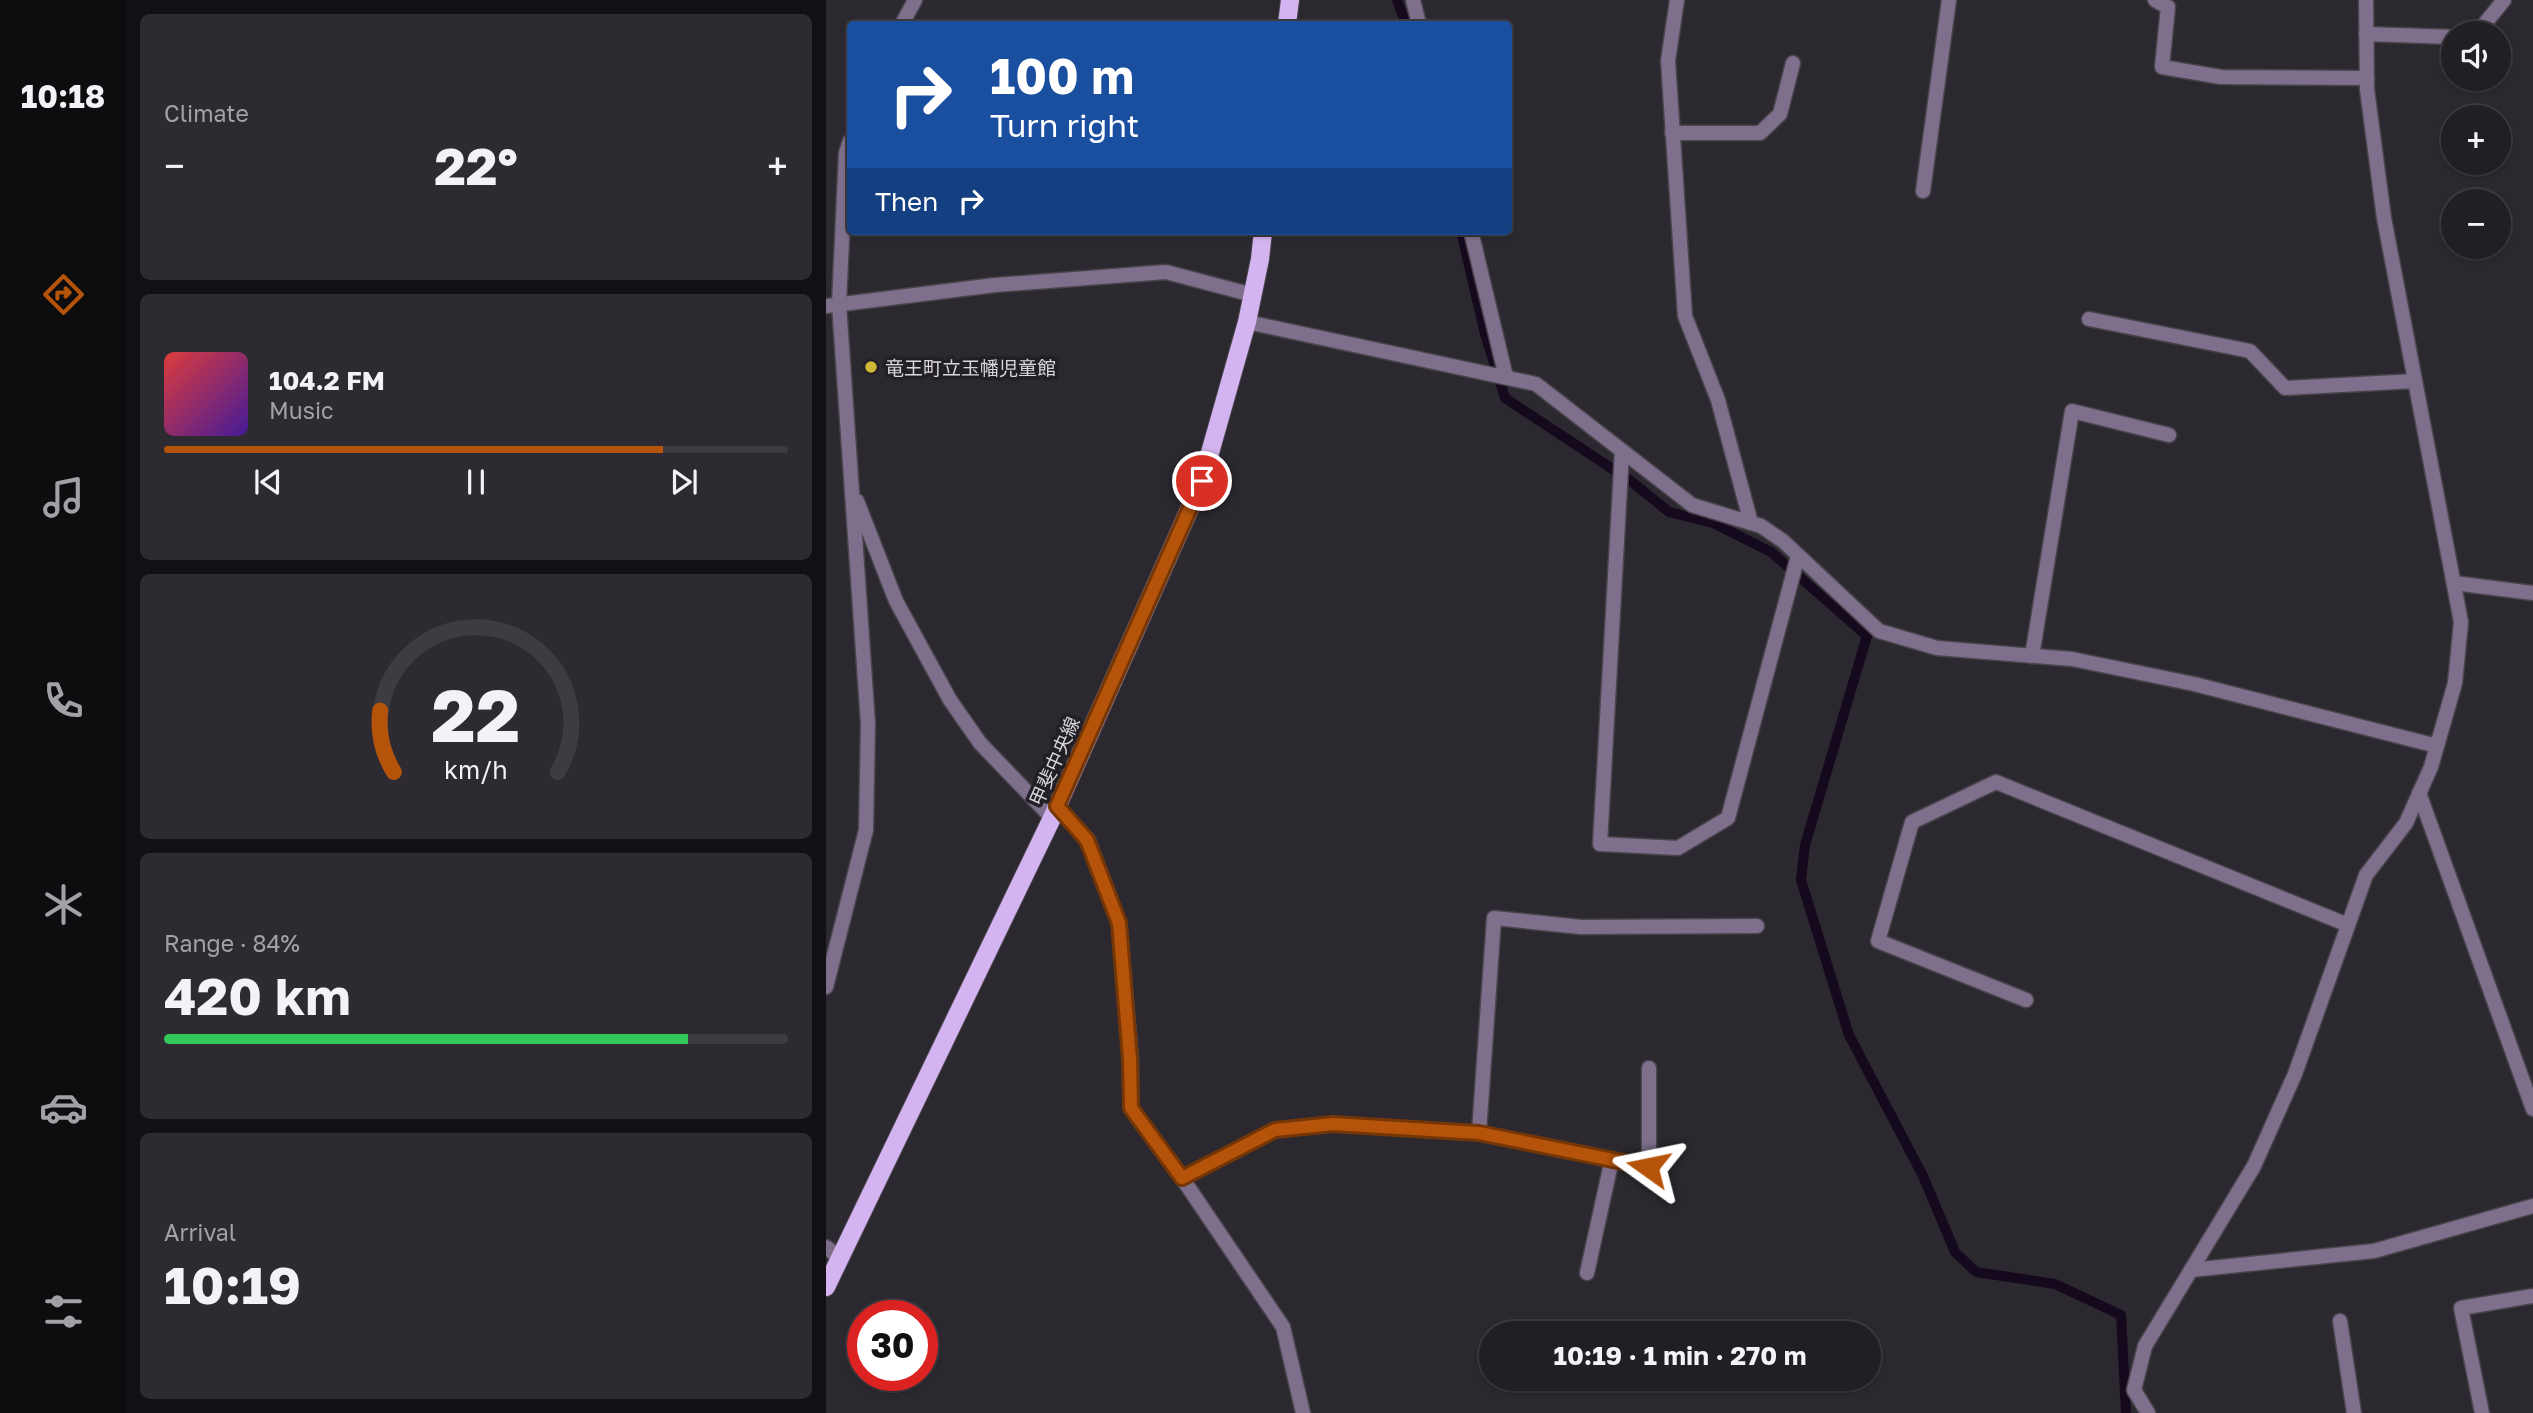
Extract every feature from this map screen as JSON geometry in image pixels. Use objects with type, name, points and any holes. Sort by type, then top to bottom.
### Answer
[{"type":"main road","points":[[1287,21],[1290,0]]},
{"type":"main road","name":"甲斐中央線","points":[[826,1287],[833,1252],[1054,812],[1202,481],[1247,322],[1262,235]]},
{"type":"street","points":[[904,21],[915,0]]},
{"type":"street","points":[[1413,0],[1418,21]]},
{"type":"street","points":[[1677,0],[1668,61],[1685,316],[1718,400],[1751,523]]},
{"type":"street","points":[[1923,191],[1949,0]]},
{"type":"street","points":[[2155,0],[2168,7],[2162,67],[2221,77],[2367,78]]},
{"type":"street","points":[[2148,1413],[2134,1390],[2145,1346],[2254,1166],[2295,1074],[2366,875],[2406,823],[2431,767],[2455,683],[2461,622],[2384,218],[2367,78],[2366,0]]},
{"type":"street","points":[[2487,21],[2504,0]]},
{"type":"street","points":[[2366,34],[2441,37]]},
{"type":"street","points":[[1672,133],[1760,133],[1780,114],[1793,63]]},
{"type":"street","points":[[826,987],[866,830],[868,724],[852,486],[833,305],[847,150]]},
{"type":"street","points":[[1472,235],[1506,377]]},
{"type":"street","points":[[833,305],[995,285],[1166,272],[1253,295]]},
{"type":"street","points":[[2089,319],[2250,351],[2285,388],[2416,381]]},
{"type":"street","points":[[1247,322],[1536,384],[1692,505],[1761,526],[1798,556],[1879,631],[1937,648],[2072,659],[2194,684],[2437,746]]},
{"type":"street","points":[[2032,656],[2072,411],[2169,435]]},
{"type":"street","points":[[1622,451],[1600,844],[1678,848],[1728,818],[1798,556]]},
{"type":"street","points":[[852,486],[896,601],[950,700],[980,743],[1087,840],[1119,923],[1130,1059],[1131,1108],[1283,1327],[1303,1413]]},
{"type":"street","points":[[2454,583],[2533,593]]},
{"type":"street","points":[[2026,1000],[1878,941],[1912,822],[1996,782],[2348,925]]},
{"type":"street","points":[[2419,793],[2533,1109]]},
{"type":"street","points":[[1479,1133],[1494,918],[1581,927],[1756,926]]},
{"type":"street","points":[[1182,1178],[1275,1130],[1333,1124],[1479,1133],[1648,1167],[1649,1068]]},
{"type":"street","points":[[1587,1273],[1612,1159]]},
{"type":"street","points":[[2191,1270],[2374,1251],[2533,1206]]},
{"type":"street","points":[[2482,1413],[2461,1308],[2533,1296]]},
{"type":"street","points":[[2340,1321],[2354,1413]]},
{"type":"waterway","points":[[1397,0],[1405,21]]},
{"type":"waterway","points":[[1462,235],[1485,334],[1505,398],[1632,482],[1669,512],[1713,523],[1771,552],[1867,636],[1805,845],[1801,880],[1849,1035],[1923,1176],[1955,1252],[1976,1272],[2055,1284],[2121,1315],[2126,1413]]},
{"type":"place","name":"竜王町立玉幡児童館","points":[[871,367]]},
{"type":"route","points":[[1202,481],[1057,806],[1087,840],[1119,923],[1130,1059],[1131,1108],[1182,1178],[1275,1130],[1333,1124],[1479,1133],[1648,1167]]}]
